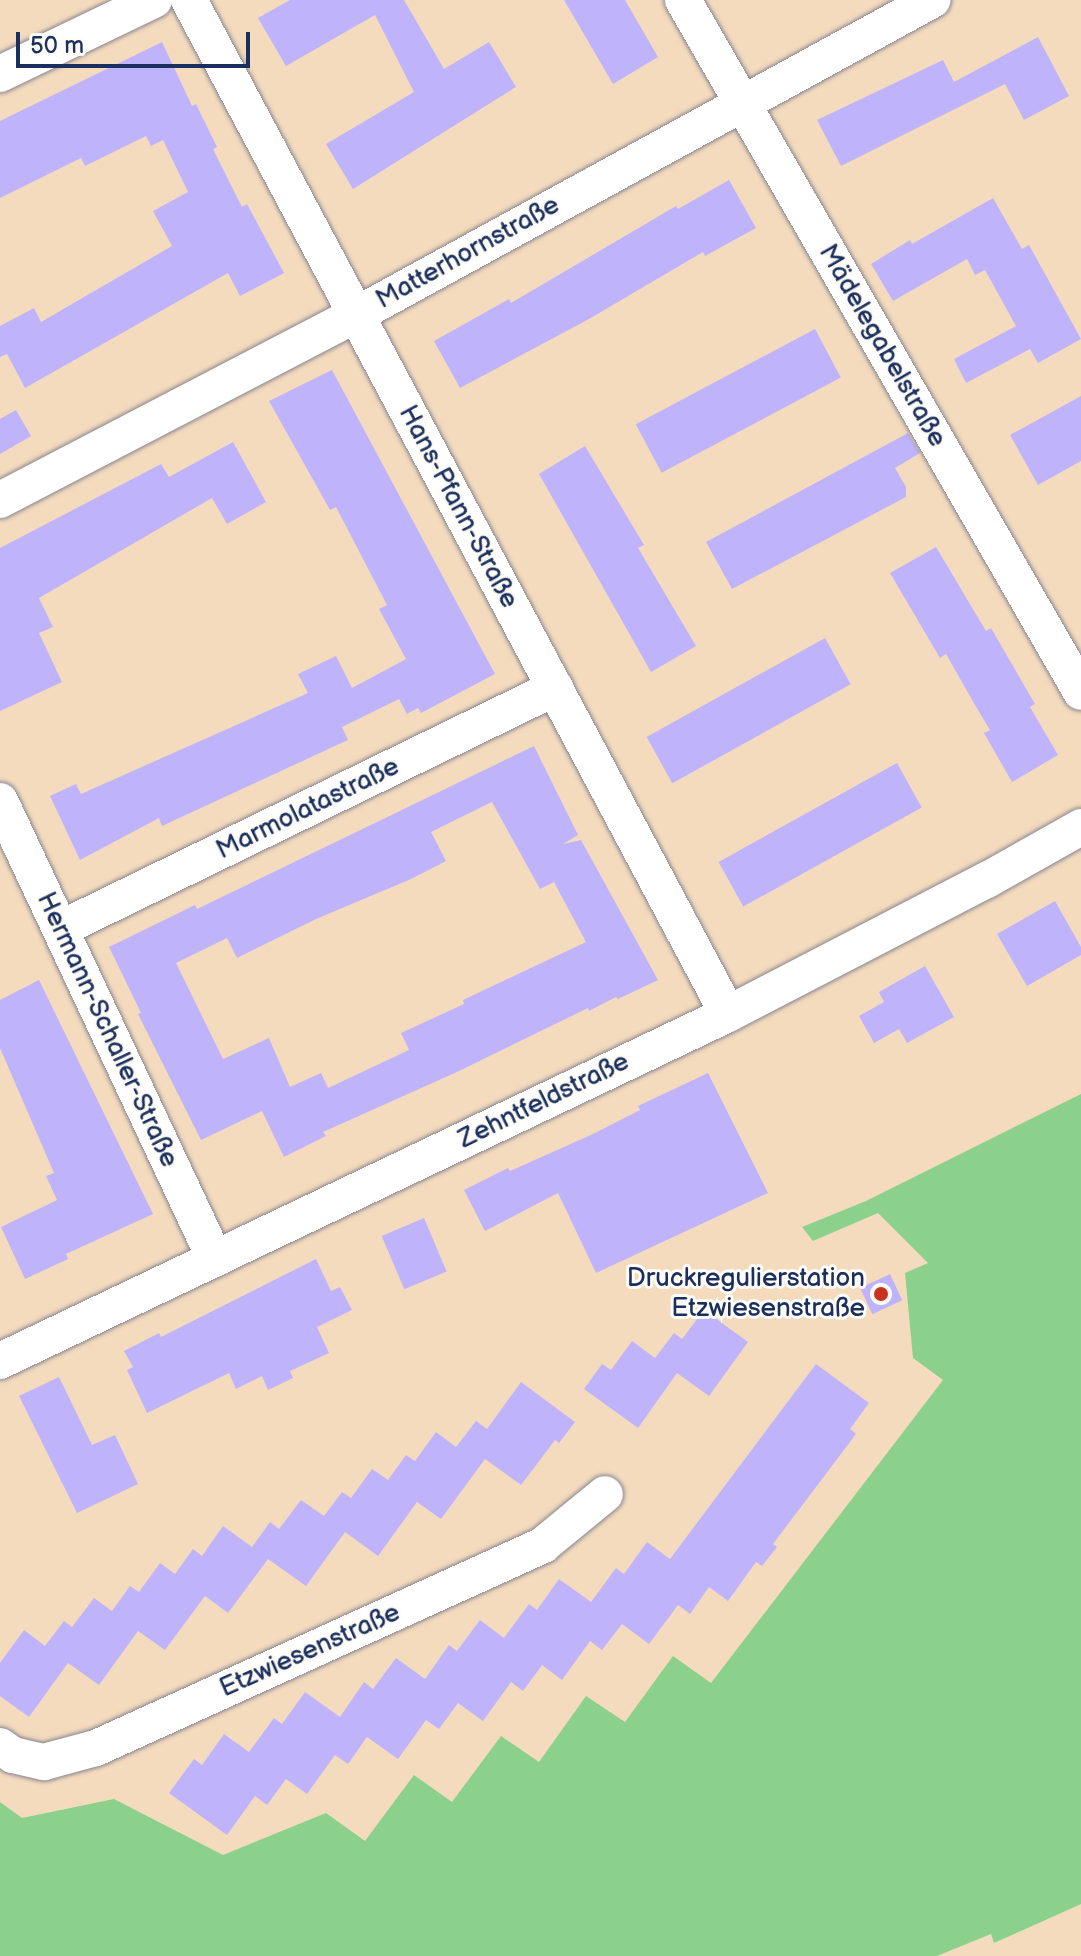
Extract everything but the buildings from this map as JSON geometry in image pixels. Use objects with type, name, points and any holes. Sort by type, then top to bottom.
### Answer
[{"type":"street","points":[[0,74],[154,0]]},
{"type":"street","name":"Hans-Pfann-Straße","points":[[189,0],[728,1014]]},
{"type":"street","name":"Mädelegabelstraße","points":[[683,0],[1081,692]]},
{"type":"street","name":"Matterhornstraße","points":[[0,500],[356,315],[932,0]]},
{"type":"street","name":"Marmolatastraße","points":[[60,929],[555,688]]},
{"type":"street","name":"Hermann-Schaller-Straße","points":[[0,801],[215,1259]]},
{"type":"street","name":"Zehntfeldstraße","points":[[0,1361],[728,1014],[987,880],[1081,827]]},
{"type":"street","name":"Etzwiesenstraße","points":[[0,1746],[13,1755],[44,1762],[96,1748],[543,1545],[605,1494]]},
{"type":"green space","points":[[1081,1094],[1081,1904],[994,1943],[991,1934],[937,1956],[0,1956],[0,1802],[22,1818],[114,1799],[223,1855],[326,1813],[365,1841],[414,1775],[452,1802],[501,1736],[539,1762],[586,1696],[625,1722],[673,1656],[711,1683],[943,1380],[913,1358],[905,1273],[928,1263],[878,1213],[813,1241],[802,1227],[866,1201]]},
{"type":"place","name":"Druckregulierstation Etzwiesenstraße","points":[[881,1294]]}]
